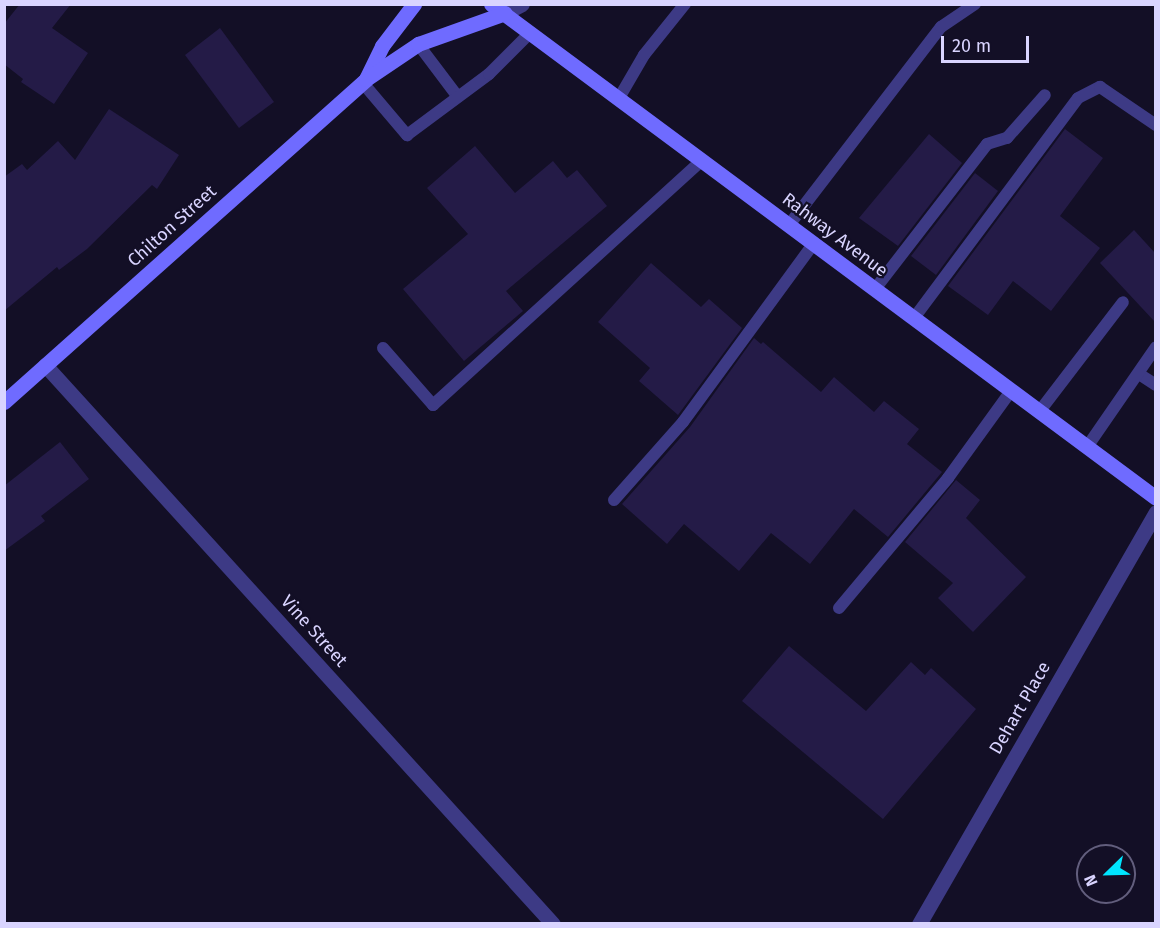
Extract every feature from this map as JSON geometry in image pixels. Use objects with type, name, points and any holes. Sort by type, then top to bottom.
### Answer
[{"type":"main road","name":"Chilton Street","points":[[364,80],[382,46],[414,4]]},
{"type":"main road","name":"Chilton Street","points":[[4,402],[364,80],[418,44],[498,9]]},
{"type":"main road","name":"Rahway Avenue","points":[[498,9],[1155,498]]},
{"type":"street","points":[[498,9],[522,4]]},
{"type":"street","name":"Vine Street","points":[[45,365],[553,924]]},
{"type":"street","name":"Dehart Place","points":[[919,924],[1155,512]]},
{"type":"lane","points":[[619,98],[644,55],[685,4]]},
{"type":"lane","points":[[789,225],[941,27],[975,4]]},
{"type":"lane","points":[[364,80],[407,135],[489,74],[531,32]]},
{"type":"lane","points":[[418,44],[458,97]]},
{"type":"lane","points":[[914,318],[1078,98],[1100,87],[1155,125]]},
{"type":"lane","points":[[875,289],[987,144],[1007,138],[1046,95]]},
{"type":"lane","points":[[383,348],[434,405],[702,160]]},
{"type":"lane","points":[[614,500],[683,422],[814,243]]},
{"type":"lane","points":[[1039,412],[1123,302]]},
{"type":"lane","points":[[1087,447],[1155,347]]},
{"type":"lane","points":[[1138,374],[1155,385]]},
{"type":"lane","points":[[839,608],[948,478],[1011,391]]},
{"type":"building","points":[[20,4],[71,4],[52,28],[88,53],[54,104],[21,82],[23,79],[4,64],[4,24]]},
{"type":"building","points":[[220,28],[274,102],[239,128],[185,55]]},
{"type":"building","points":[[109,109],[179,155],[157,189],[152,185],[87,249],[59,270],[57,267],[4,311],[4,177],[22,164],[27,170],[58,141],[75,160]]},
{"type":"building","points":[[1065,129],[1103,158],[1060,216],[1100,248],[1051,311],[1013,281],[988,315],[948,286]]},
{"type":"building","points":[[929,134],[962,163],[898,246],[859,218]]},
{"type":"building","points":[[475,146],[515,193],[553,161],[567,178],[577,170],[607,206],[506,291],[523,311],[464,361],[403,289],[468,234],[427,188]]},
{"type":"building","points":[[975,173],[998,191],[936,275],[911,256]]},
{"type":"building","points":[[1134,230],[1155,253],[1155,322],[1100,263]]},
{"type":"building","points":[[651,263],[701,307],[709,299],[742,328],[678,415],[639,381],[650,368],[598,322]]},
{"type":"building","points":[[754,338],[761,344],[763,342],[821,392],[834,377],[874,412],[884,401],[919,429],[907,444],[942,472],[888,537],[854,509],[810,564],[771,533],[739,571],[684,524],[667,544],[622,504],[690,427]]},
{"type":"building","points":[[60,442],[89,479],[41,516],[45,521],[4,551],[4,486]]},
{"type":"building","points":[[956,480],[980,500],[966,518],[1026,577],[973,632],[938,598],[953,583],[905,542]]},
{"type":"building","points":[[789,646],[866,711],[911,662],[925,675],[931,668],[976,709],[883,819],[742,701]]}]
